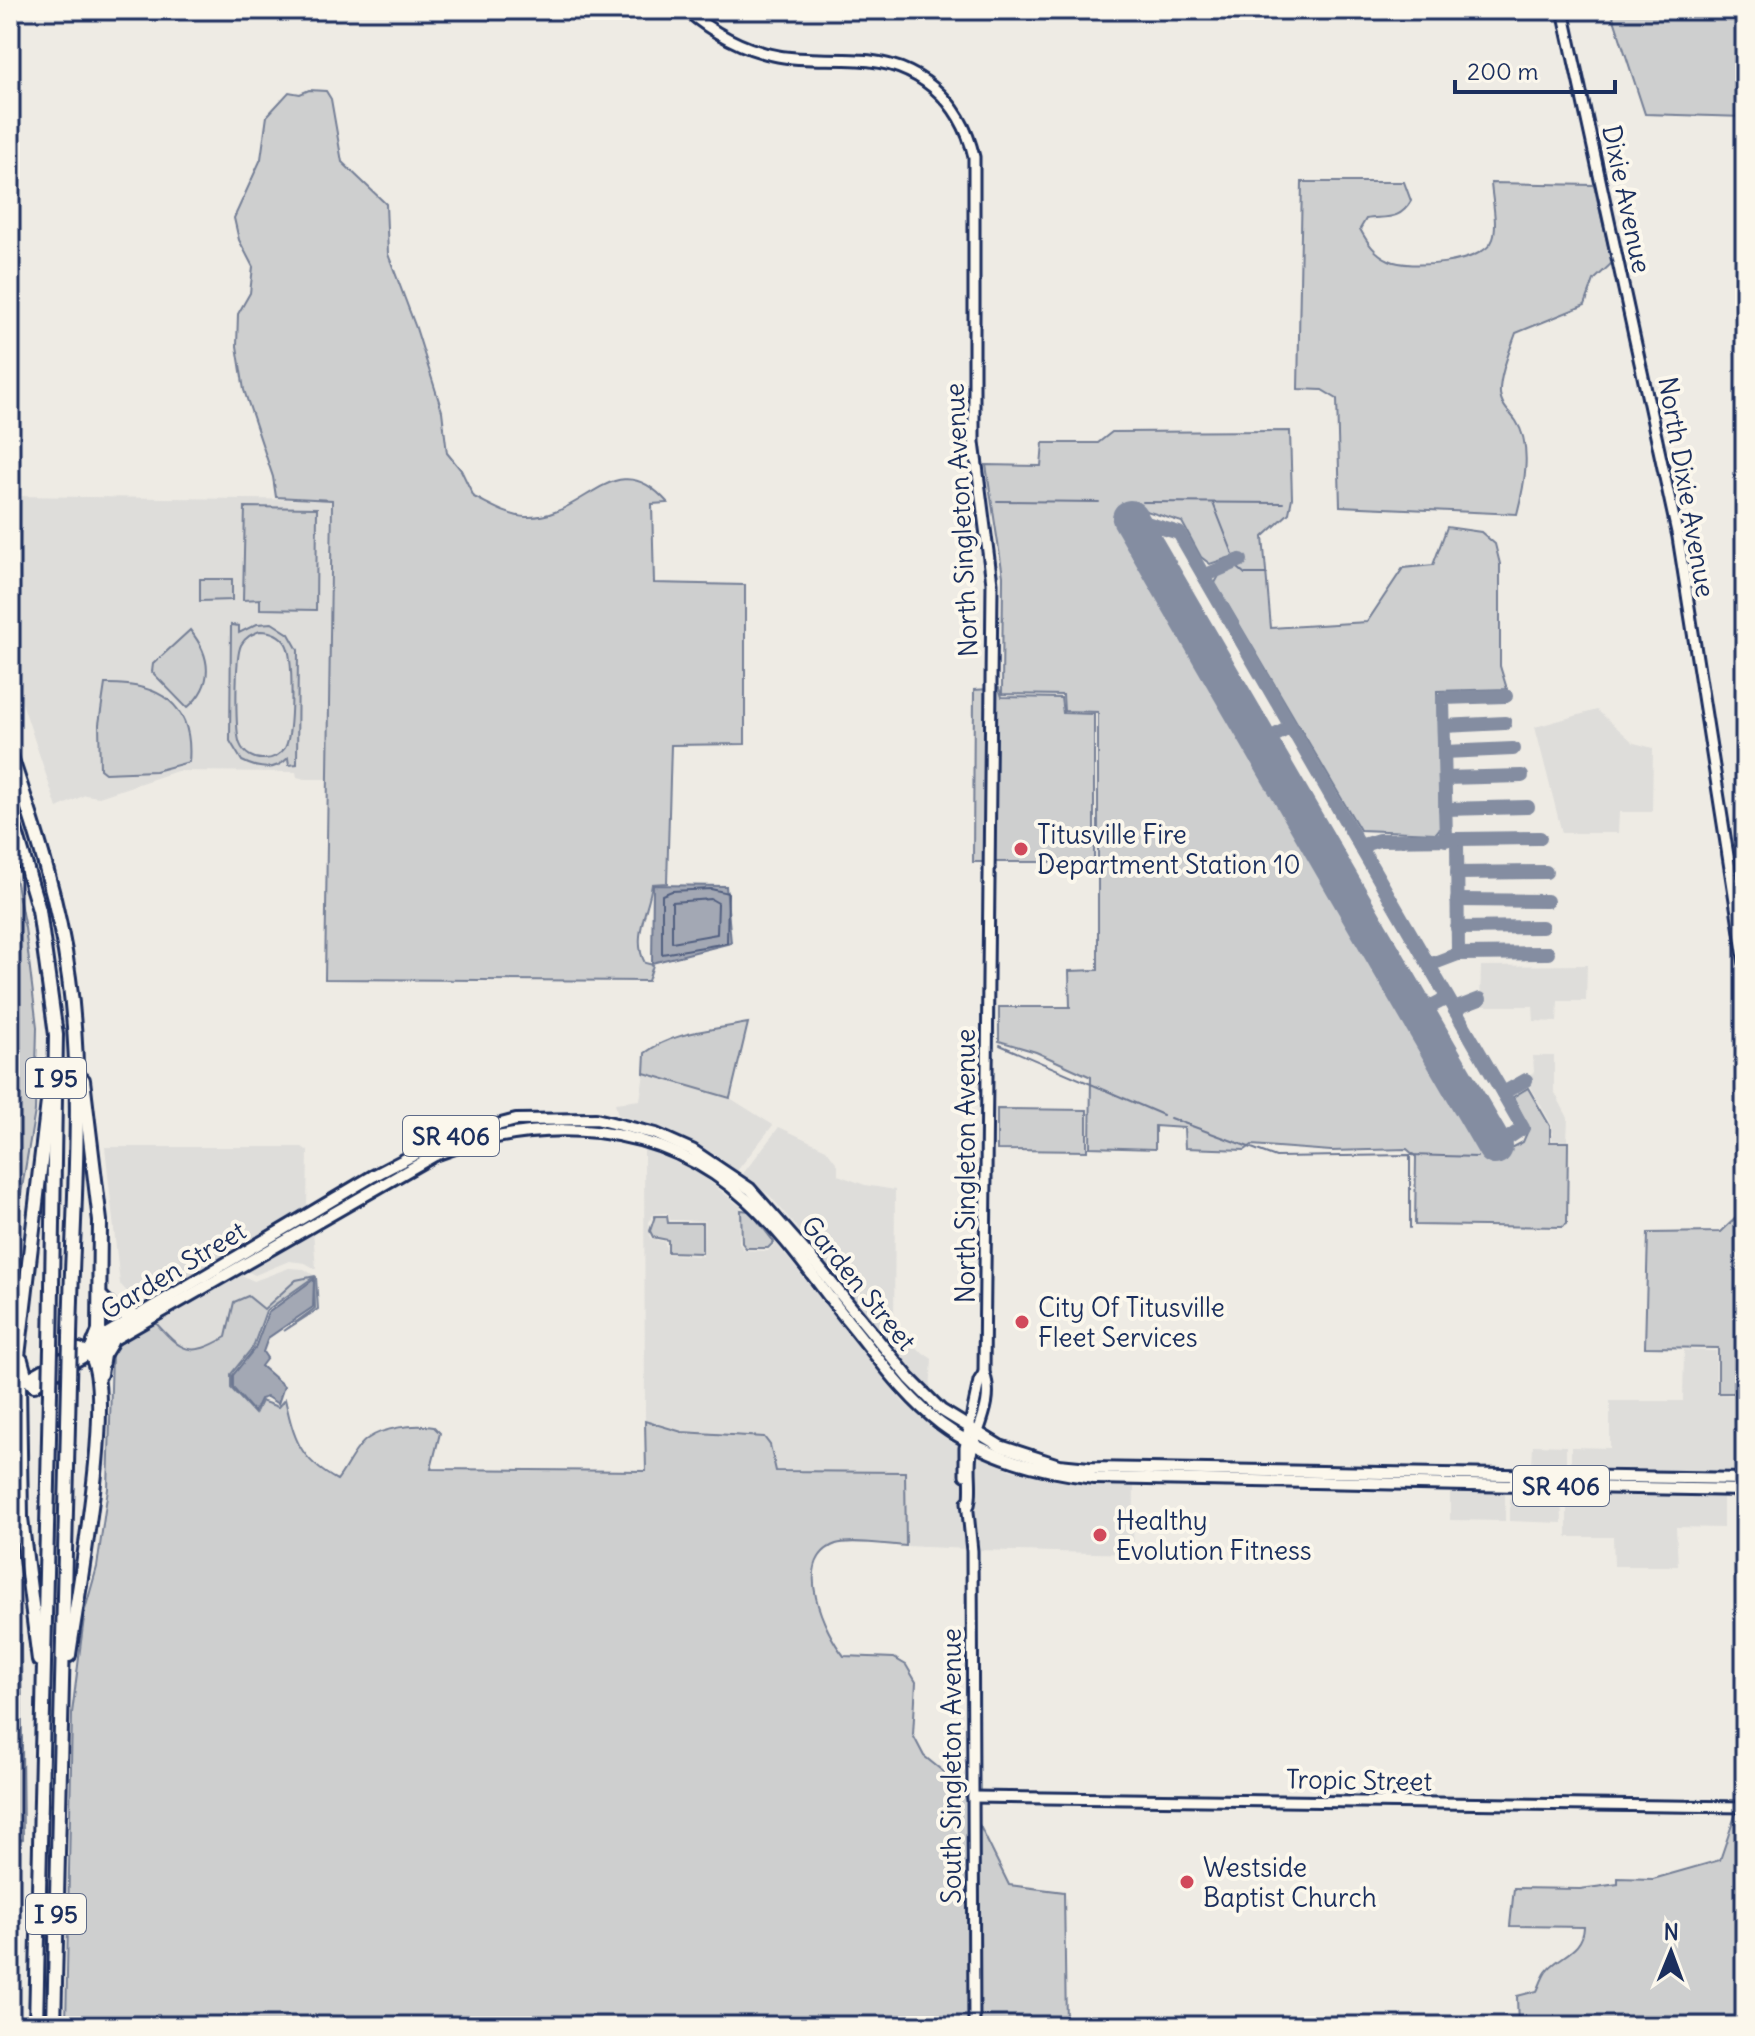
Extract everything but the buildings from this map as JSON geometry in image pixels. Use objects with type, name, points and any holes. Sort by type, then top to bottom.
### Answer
[{"type":"highway","name":"I 95","points":[[10,754],[57,908],[74,1028],[54,2026]]},
{"type":"highway","name":"I 95","points":[[10,812],[39,910],[56,1035],[36,2026]]},
{"type":"highway","points":[[61,1714],[94,1499],[97,1366],[84,1352],[95,1341],[100,1296],[100,1221],[81,1049],[74,1028]]},
{"type":"highway","points":[[19,1388],[16,1373],[56,1035]]},
{"type":"highway","points":[[100,1296],[117,1312],[138,1316]]},
{"type":"highway","points":[[20,1337],[21,1518],[44,1691]]},
{"type":"highway","points":[[98,1385],[103,1355],[111,1342]]},
{"type":"highway","points":[[10,1416],[19,1430]]},
{"type":"main road","name":"Garden Street","points":[[95,1341],[444,1139],[516,1120],[596,1119],[656,1134],[724,1170],[774,1214],[922,1408],[1035,1468],[1094,1478],[1745,1490]]},
{"type":"main road","name":"Garden Street","points":[[19,1388],[84,1352],[111,1342],[435,1155],[481,1139],[544,1129],[579,1128],[626,1136],[690,1160],[747,1200],[823,1289],[865,1324],[924,1395],[972,1437],[1029,1457],[1089,1468],[1617,1474],[1745,1479]]},
{"type":"main road","points":[[1617,1474],[1622,1487]]},
{"type":"street","name":"North Singleton Avenue","points":[[686,10],[727,38],[774,55],[860,60],[892,65],[919,76],[944,94],[965,129],[974,157],[974,428],[992,583],[986,1409],[972,1437]]},
{"type":"street","name":"Dixie Avenue","points":[[1563,10],[1627,304]]},
{"type":"street","name":"North Dixie Avenue","points":[[1627,304],[1678,537],[1745,964]]},
{"type":"street","name":"South Singleton Avenue","points":[[972,1437],[964,1468],[969,1505],[974,2026]]},
{"type":"street","name":"Tropic Street","points":[[973,1797],[1745,1807]]},
{"type":"shaded area","points":[[1611,10],[1745,10],[1745,117],[1645,114]]},
{"type":"shaded area","points":[[309,90],[326,91],[331,99],[342,162],[386,204],[388,254],[416,328],[442,411],[447,453],[461,470],[474,497],[513,515],[547,515],[615,481],[631,479],[649,486],[668,503],[652,504],[654,583],[745,585],[745,744],[671,745],[667,883],[652,884],[640,934],[645,963],[653,965],[648,981],[325,979],[332,500],[276,497],[273,477],[244,390],[237,346],[238,314],[250,293],[253,267],[239,240],[234,218],[261,159],[267,116],[289,92],[300,94]]},
{"type":"shaded area","points":[[1302,182],[1404,182],[1411,201],[1407,207],[1397,215],[1366,219],[1360,229],[1372,247],[1384,257],[1413,264],[1446,263],[1476,254],[1487,247],[1493,239],[1495,227],[1491,183],[1594,185],[1612,263],[1594,280],[1585,305],[1516,333],[1503,371],[1501,398],[1521,431],[1526,454],[1517,514],[1340,506],[1337,399],[1322,390],[1298,389]]},
{"type":"shaded area","points":[[1290,431],[1292,498],[1289,513],[1263,537],[1271,628],[1367,622],[1403,568],[1433,565],[1447,527],[1481,532],[1495,544],[1500,564],[1500,666],[1507,689],[1437,691],[1440,828],[1436,833],[1360,830],[1215,583],[1221,572],[1244,563],[1240,554],[1210,564],[1201,557],[1182,522],[1137,508],[1113,520],[1489,1160],[1523,1142],[1529,1128],[1513,1097],[1528,1088],[1550,1126],[1550,1142],[1568,1142],[1567,1224],[1562,1227],[1415,1225],[1416,1157],[1407,1149],[1331,1151],[1252,1145],[1245,1150],[1185,1148],[1184,1128],[1155,1126],[1155,1149],[1090,1147],[1091,1077],[1036,1052],[999,1041],[999,1007],[1070,1007],[1069,971],[1098,970],[1098,712],[1064,711],[1063,695],[1002,694],[1003,576],[986,465],[1041,466],[1043,443],[1098,443],[1112,432]]},
{"type":"shaded area","points":[[10,496],[330,500],[328,779],[305,779],[297,777],[296,772],[177,771],[99,797],[85,795],[57,808],[10,666]]},
{"type":"shaded area","points":[[245,507],[317,508],[316,610],[260,609],[260,599],[243,600]]},
{"type":"shaded area","points":[[200,579],[232,579],[232,600],[200,601]]},
{"type":"shaded area","points":[[272,623],[289,634],[298,650],[297,764],[289,765],[288,758],[278,766],[254,766],[242,761],[230,741],[231,625],[239,626],[239,633],[257,624]],"holes":[[[260,631],[278,635],[286,644],[292,696],[285,748],[279,755],[267,759],[253,757],[242,748],[237,725],[239,652],[245,640]]]},
{"type":"shaded area","points":[[190,630],[202,650],[207,670],[202,689],[187,708],[152,672],[153,664]]},
{"type":"shaded area","points":[[105,684],[142,687],[169,700],[186,725],[189,762],[155,771],[105,773],[100,769],[99,724]]},
{"type":"shaded area","points":[[999,688],[1002,697],[1061,698],[1063,713],[1094,714],[1094,862],[993,862],[994,689]]},
{"type":"shaded area","points":[[989,689],[987,862],[973,862],[974,690]]},
{"type":"shaded area","points":[[1597,710],[1634,743],[1653,748],[1652,812],[1619,812],[1618,833],[1562,833],[1535,727]]},
{"type":"shaded area","points":[[10,853],[25,928],[37,1027],[35,1111],[10,1259]]},
{"type":"shaded area","points":[[1587,965],[1586,1001],[1558,1001],[1557,1022],[1534,1021],[1533,1006],[1480,1006],[1481,966]]},
{"type":"shaded area","points":[[748,1023],[730,1098],[644,1073],[645,1053],[668,1040],[694,1032]]},
{"type":"shaded area","points":[[1533,1056],[1554,1056],[1554,1091],[1568,1118],[1567,1141],[1552,1140],[1552,1125],[1526,1080],[1534,1072]]},
{"type":"shaded area","points":[[644,1073],[730,1098],[773,1125],[737,1171],[716,1155],[661,1127],[618,1115],[615,1103],[640,1100]]},
{"type":"shaded area","points":[[997,1109],[1087,1110],[1087,1151],[997,1150]]},
{"type":"shaded area","points":[[779,1127],[826,1149],[838,1165],[838,1175],[865,1185],[895,1190],[894,1332],[932,1359],[930,1392],[895,1357],[806,1238],[770,1196],[742,1175]]},
{"type":"shaded area","points":[[105,1147],[302,1147],[308,1151],[307,1207],[180,1282],[147,1296],[133,1298],[120,1284]]},
{"type":"shaded area","points":[[644,1148],[699,1173],[741,1207],[739,1243],[744,1250],[768,1251],[776,1243],[903,1402],[965,1447],[962,1468],[969,1549],[906,1546],[905,1472],[776,1471],[770,1445],[764,1437],[682,1432],[645,1421]],"holes":[[[668,1213],[670,1220],[704,1221],[703,1256],[667,1254],[665,1242],[650,1238],[649,1222],[654,1214]]]},
{"type":"shaded area","points":[[1745,1209],[1745,1393],[1718,1393],[1718,1348],[1645,1347],[1648,1233],[1721,1232]]},
{"type":"shaded area","points":[[741,1210],[750,1211],[774,1242],[768,1248],[746,1248],[742,1243]]},
{"type":"shaded area","points":[[655,1216],[667,1216],[668,1223],[702,1223],[702,1253],[668,1252],[668,1240],[653,1237],[650,1231]]},
{"type":"shaded area","points":[[313,1231],[316,1269],[305,1263],[289,1261],[255,1275],[242,1269]]},
{"type":"shaded area","points":[[289,1268],[304,1269],[315,1276],[296,1280],[264,1309],[234,1302],[226,1337],[210,1347],[198,1351],[177,1346],[155,1322],[237,1273],[254,1281]]},
{"type":"shaded area","points":[[315,1276],[318,1309],[284,1331],[315,1308],[314,1277],[266,1311],[253,1347],[231,1374],[231,1388],[255,1414],[261,1401],[278,1407],[285,1399],[300,1447],[314,1464],[337,1480],[367,1439],[390,1429],[417,1426],[434,1427],[440,1433],[431,1469],[646,1471],[645,1421],[682,1432],[764,1437],[770,1445],[776,1471],[905,1472],[906,1546],[860,1542],[836,1544],[823,1552],[816,1565],[816,1597],[828,1631],[844,1656],[894,1658],[906,1665],[916,1682],[913,1735],[924,1756],[960,1785],[970,1808],[971,2026],[66,2026],[72,1713],[85,1610],[97,1567],[108,1489],[112,1354],[118,1345],[155,1322],[172,1340],[187,1349],[204,1348],[226,1337],[234,1302],[248,1296],[264,1309],[296,1280]]},
{"type":"shaded area","points":[[1684,1350],[1716,1351],[1716,1394],[1745,1396],[1745,1472],[1571,1467],[1571,1447],[1610,1448],[1610,1401],[1683,1401]]},
{"type":"shaded area","points":[[1533,1445],[1566,1446],[1566,1467],[1532,1466]]},
{"type":"shaded area","points":[[974,1452],[1011,1470],[1111,1485],[1134,1485],[1133,1554],[974,1550]]},
{"type":"shaded area","points":[[1450,1487],[1505,1488],[1505,1521],[1450,1520]]},
{"type":"shaded area","points":[[1510,1488],[1561,1489],[1562,1523],[1510,1521]]},
{"type":"shaded area","points":[[1567,1489],[1723,1493],[1723,1528],[1676,1527],[1678,1566],[1614,1566],[1613,1537],[1567,1537]]},
{"type":"shaded area","points":[[10,1634],[21,1635],[23,1839],[11,1842]]},
{"type":"shaded area","points":[[1737,1810],[1745,1810],[1745,2026],[1518,2026],[1517,1996],[1537,1991],[1551,1966],[1579,1943],[1584,1927],[1510,1926],[1514,1888],[1580,1889],[1618,1884],[1618,1878],[1653,1879],[1720,1860]]},
{"type":"shaded area","points":[[976,1818],[1009,1885],[1064,1892],[1066,2026],[977,2026]]},
{"type":"water","points":[[653,885],[726,886],[731,943],[652,963]]},
{"type":"water","points":[[314,1279],[313,1307],[268,1338],[263,1352],[267,1358],[261,1366],[284,1386],[278,1404],[267,1397],[260,1399],[254,1412],[233,1388],[233,1375],[255,1348],[268,1313]]},
{"type":"waterway","points":[[997,501],[1099,502]]},
{"type":"waterway","points":[[1143,502],[1283,503]]},
{"type":"waterway","points":[[1213,503],[1233,554]]},
{"type":"waterway","points":[[1238,568],[1245,574],[1267,574]]},
{"type":"waterway","points":[[1000,1045],[1163,1115]]},
{"type":"waterway","points":[[1170,1118],[1276,1157],[1410,1155],[1410,1228]]},
{"type":"waterway","points":[[1410,1155],[1477,1157]]},
{"type":"taxiway","points":[[1130,518],[1179,533],[1523,1128],[1495,1147]]},
{"type":"taxiway","points":[[1204,576],[1241,560]]},
{"type":"taxiway","points":[[1446,840],[1443,698],[1506,696]]},
{"type":"taxiway","points":[[1444,726],[1505,723]]},
{"type":"taxiway","points":[[1260,743],[1291,727]]},
{"type":"taxiway","points":[[1444,752],[1513,749]]},
{"type":"taxiway","points":[[1445,778],[1522,776]]},
{"type":"taxiway","points":[[1445,809],[1528,807]]},
{"type":"taxiway","points":[[1360,846],[1379,840],[1540,838]]},
{"type":"taxiway","points":[[1457,840],[1458,954]]},
{"type":"taxiway","points":[[1457,873],[1546,872]]},
{"type":"taxiway","points":[[1457,900],[1547,901]]},
{"type":"taxiway","points":[[1457,928],[1542,927]]},
{"type":"taxiway","points":[[1429,965],[1458,954],[1548,953]]},
{"type":"taxiway","points":[[1418,1013],[1447,998]]},
{"type":"taxiway","points":[[1454,1009],[1480,999]]},
{"type":"taxiway","points":[[1503,1093],[1526,1080]]},
{"type":"runway","points":[[1130,518],[1495,1147]]},
{"type":"place","name":"Titusville Fire Department Station 10","points":[[1021,849]]},
{"type":"place","name":"City Of Titusville Fleet Services","points":[[1022,1322]]},
{"type":"place","name":"Healthy Evolution Fitness","points":[[1100,1535]]},
{"type":"place","name":"Westside Baptist Church","points":[[1187,1882]]}]
